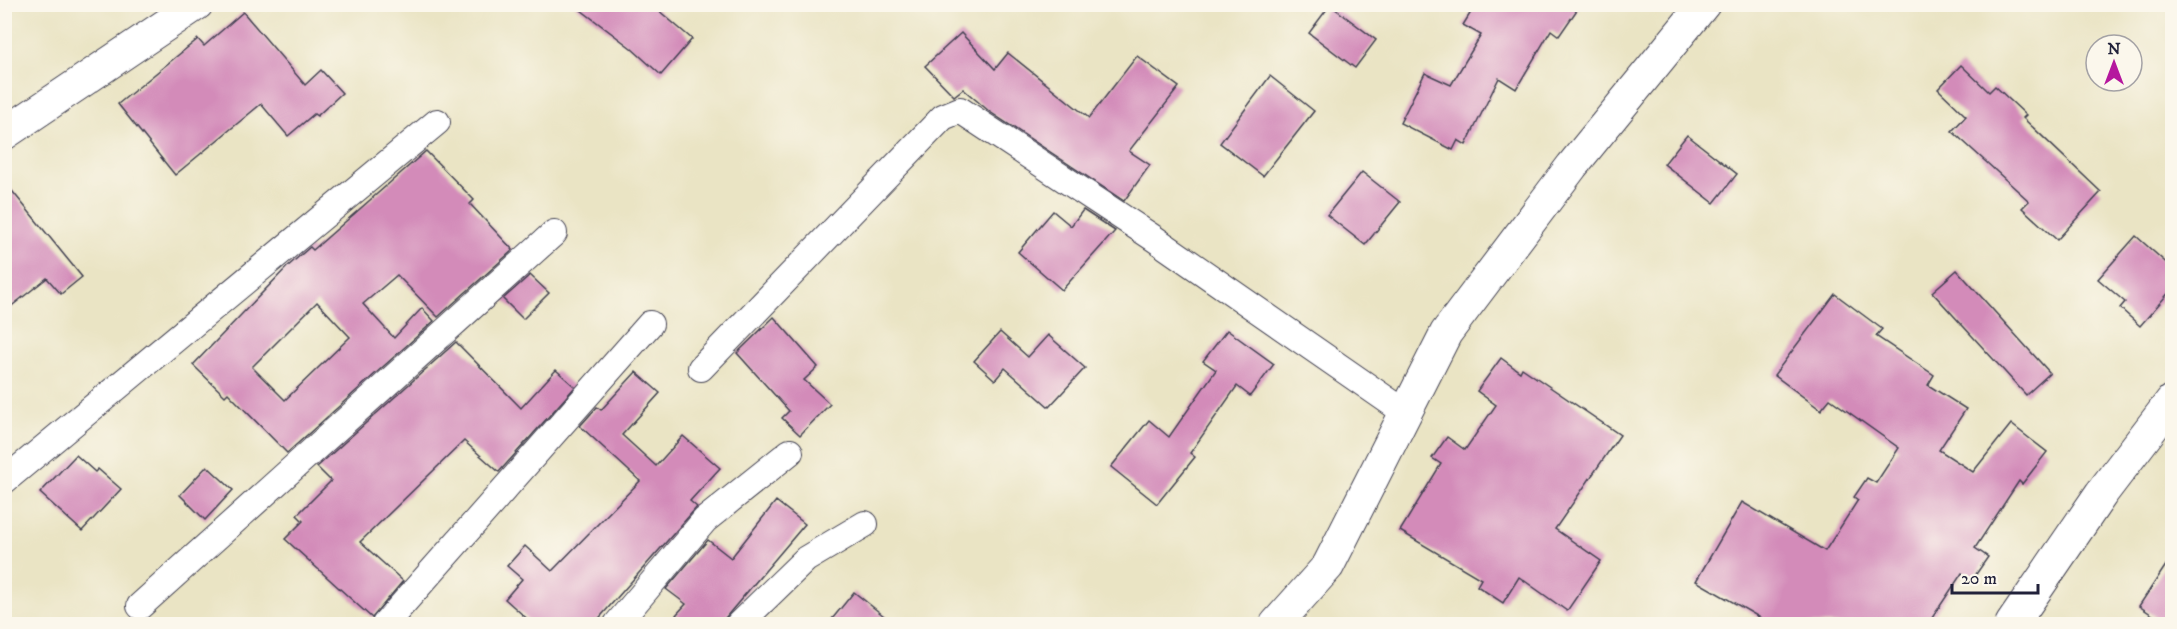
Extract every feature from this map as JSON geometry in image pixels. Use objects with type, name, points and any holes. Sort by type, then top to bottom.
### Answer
[{"type":"main road","points":[[2012,624],[2101,494],[2172,401]]},
{"type":"street","points":[[4,134],[197,4]]},
{"type":"street","points":[[1276,624],[1328,566],[1446,333],[1572,166],[1704,4]]},
{"type":"street","points":[[701,368],[943,117],[960,110],[1155,239],[1407,412]]},
{"type":"street","points":[[4,481],[437,122]]},
{"type":"street","points":[[140,606],[554,233]]},
{"type":"street","points":[[385,624],[650,324]]},
{"type":"street","points":[[617,624],[705,520],[790,452]]},
{"type":"street","points":[[739,624],[806,559],[865,524]]},
{"type":"building","points":[[573,4],[651,4],[692,39],[661,75],[631,48]]},
{"type":"building","points":[[1476,4],[1581,4],[1559,36],[1551,30],[1516,89],[1499,78],[1466,145],[1458,140],[1453,150],[1400,123],[1425,73],[1451,85],[1481,35],[1463,25]]},
{"type":"building","points":[[1330,5],[1376,40],[1355,68],[1309,33]]},
{"type":"building","points":[[243,12],[305,85],[321,70],[342,93],[317,116],[314,114],[288,136],[261,104],[175,175],[118,104],[198,39],[204,46]]},
{"type":"building","points":[[961,33],[995,69],[1008,53],[1089,118],[1137,56],[1179,87],[1129,151],[1150,165],[1124,201],[990,112],[963,89],[954,96],[925,66]]},
{"type":"building","points":[[1961,65],[1989,92],[1995,86],[2026,115],[2023,118],[2101,192],[2057,240],[2022,208],[2029,201],[1952,131],[1966,116],[1938,89]]},
{"type":"building","points":[[1270,76],[1314,111],[1263,176],[1220,143]]},
{"type":"building","points":[[1687,135],[1737,174],[1714,203],[1664,164]]},
{"type":"building","points":[[426,151],[474,200],[470,204],[513,250],[438,317],[397,275],[363,304],[394,338],[422,308],[434,321],[287,453],[228,393],[225,396],[193,365],[287,267],[310,247],[313,250]],"holes":[[[317,302],[350,337],[285,400],[252,367]]]},
{"type":"building","points":[[1362,172],[1400,202],[1365,245],[1327,215]]},
{"type":"building","points":[[4,181],[82,277],[61,294],[47,278],[4,312]]},
{"type":"building","points":[[1083,210],[1115,231],[1062,290],[1018,252],[1053,211],[1071,226]]},
{"type":"building","points":[[2136,236],[2172,268],[2172,289],[2140,326],[2120,308],[2125,302],[2098,279]]},
{"type":"building","points":[[1957,270],[2050,373],[2026,395],[1932,292]]},
{"type":"building","points":[[530,275],[549,293],[523,319],[503,299]]},
{"type":"building","points":[[1835,294],[1882,329],[1876,336],[1934,375],[1928,385],[1966,409],[1939,450],[1973,472],[2011,424],[2047,452],[2022,484],[2019,481],[1975,548],[1988,557],[1972,580],[1962,573],[1928,624],[1771,624],[1696,581],[1742,502],[1825,551],[1858,500],[1854,497],[1867,478],[1876,483],[1899,448],[1830,399],[1821,410],[1774,375]]},
{"type":"building","points":[[774,317],[818,367],[804,380],[830,404],[800,435],[782,418],[789,411],[737,353]]},
{"type":"building","points":[[1227,330],[1274,364],[1250,396],[1237,386],[1190,453],[1195,457],[1157,504],[1111,467],[1149,420],[1169,437],[1216,370],[1203,361]]},
{"type":"building","points":[[1000,332],[1028,357],[1048,335],[1085,368],[1049,407],[1005,368],[995,380],[974,361]]},
{"type":"building","points":[[456,342],[521,408],[556,370],[575,387],[499,472],[464,441],[360,542],[403,581],[372,618],[285,539],[303,521],[297,515],[331,481],[317,467]]},
{"type":"building","points":[[1501,358],[1520,372],[1522,368],[1620,435],[1555,529],[1601,561],[1567,611],[1519,577],[1503,603],[1477,586],[1481,579],[1400,531],[1441,464],[1432,458],[1447,437],[1465,450],[1496,405],[1477,391]]},
{"type":"building","points":[[636,372],[660,393],[622,435],[656,466],[683,436],[720,468],[690,501],[697,507],[594,624],[533,624],[505,599],[522,579],[507,566],[525,546],[552,571],[640,481],[580,426],[597,407],[601,410]]},
{"type":"building","points":[[76,455],[95,472],[98,469],[121,489],[82,531],[40,493]]},
{"type":"building","points":[[207,466],[233,490],[205,520],[180,495]]},
{"type":"building","points":[[776,501],[805,524],[720,624],[687,624],[676,615],[686,604],[666,589],[708,540],[731,558]]},
{"type":"building","points":[[2172,556],[2172,624],[2166,624],[2139,606]]},
{"type":"building","points":[[854,592],[894,624],[828,624]]}]
